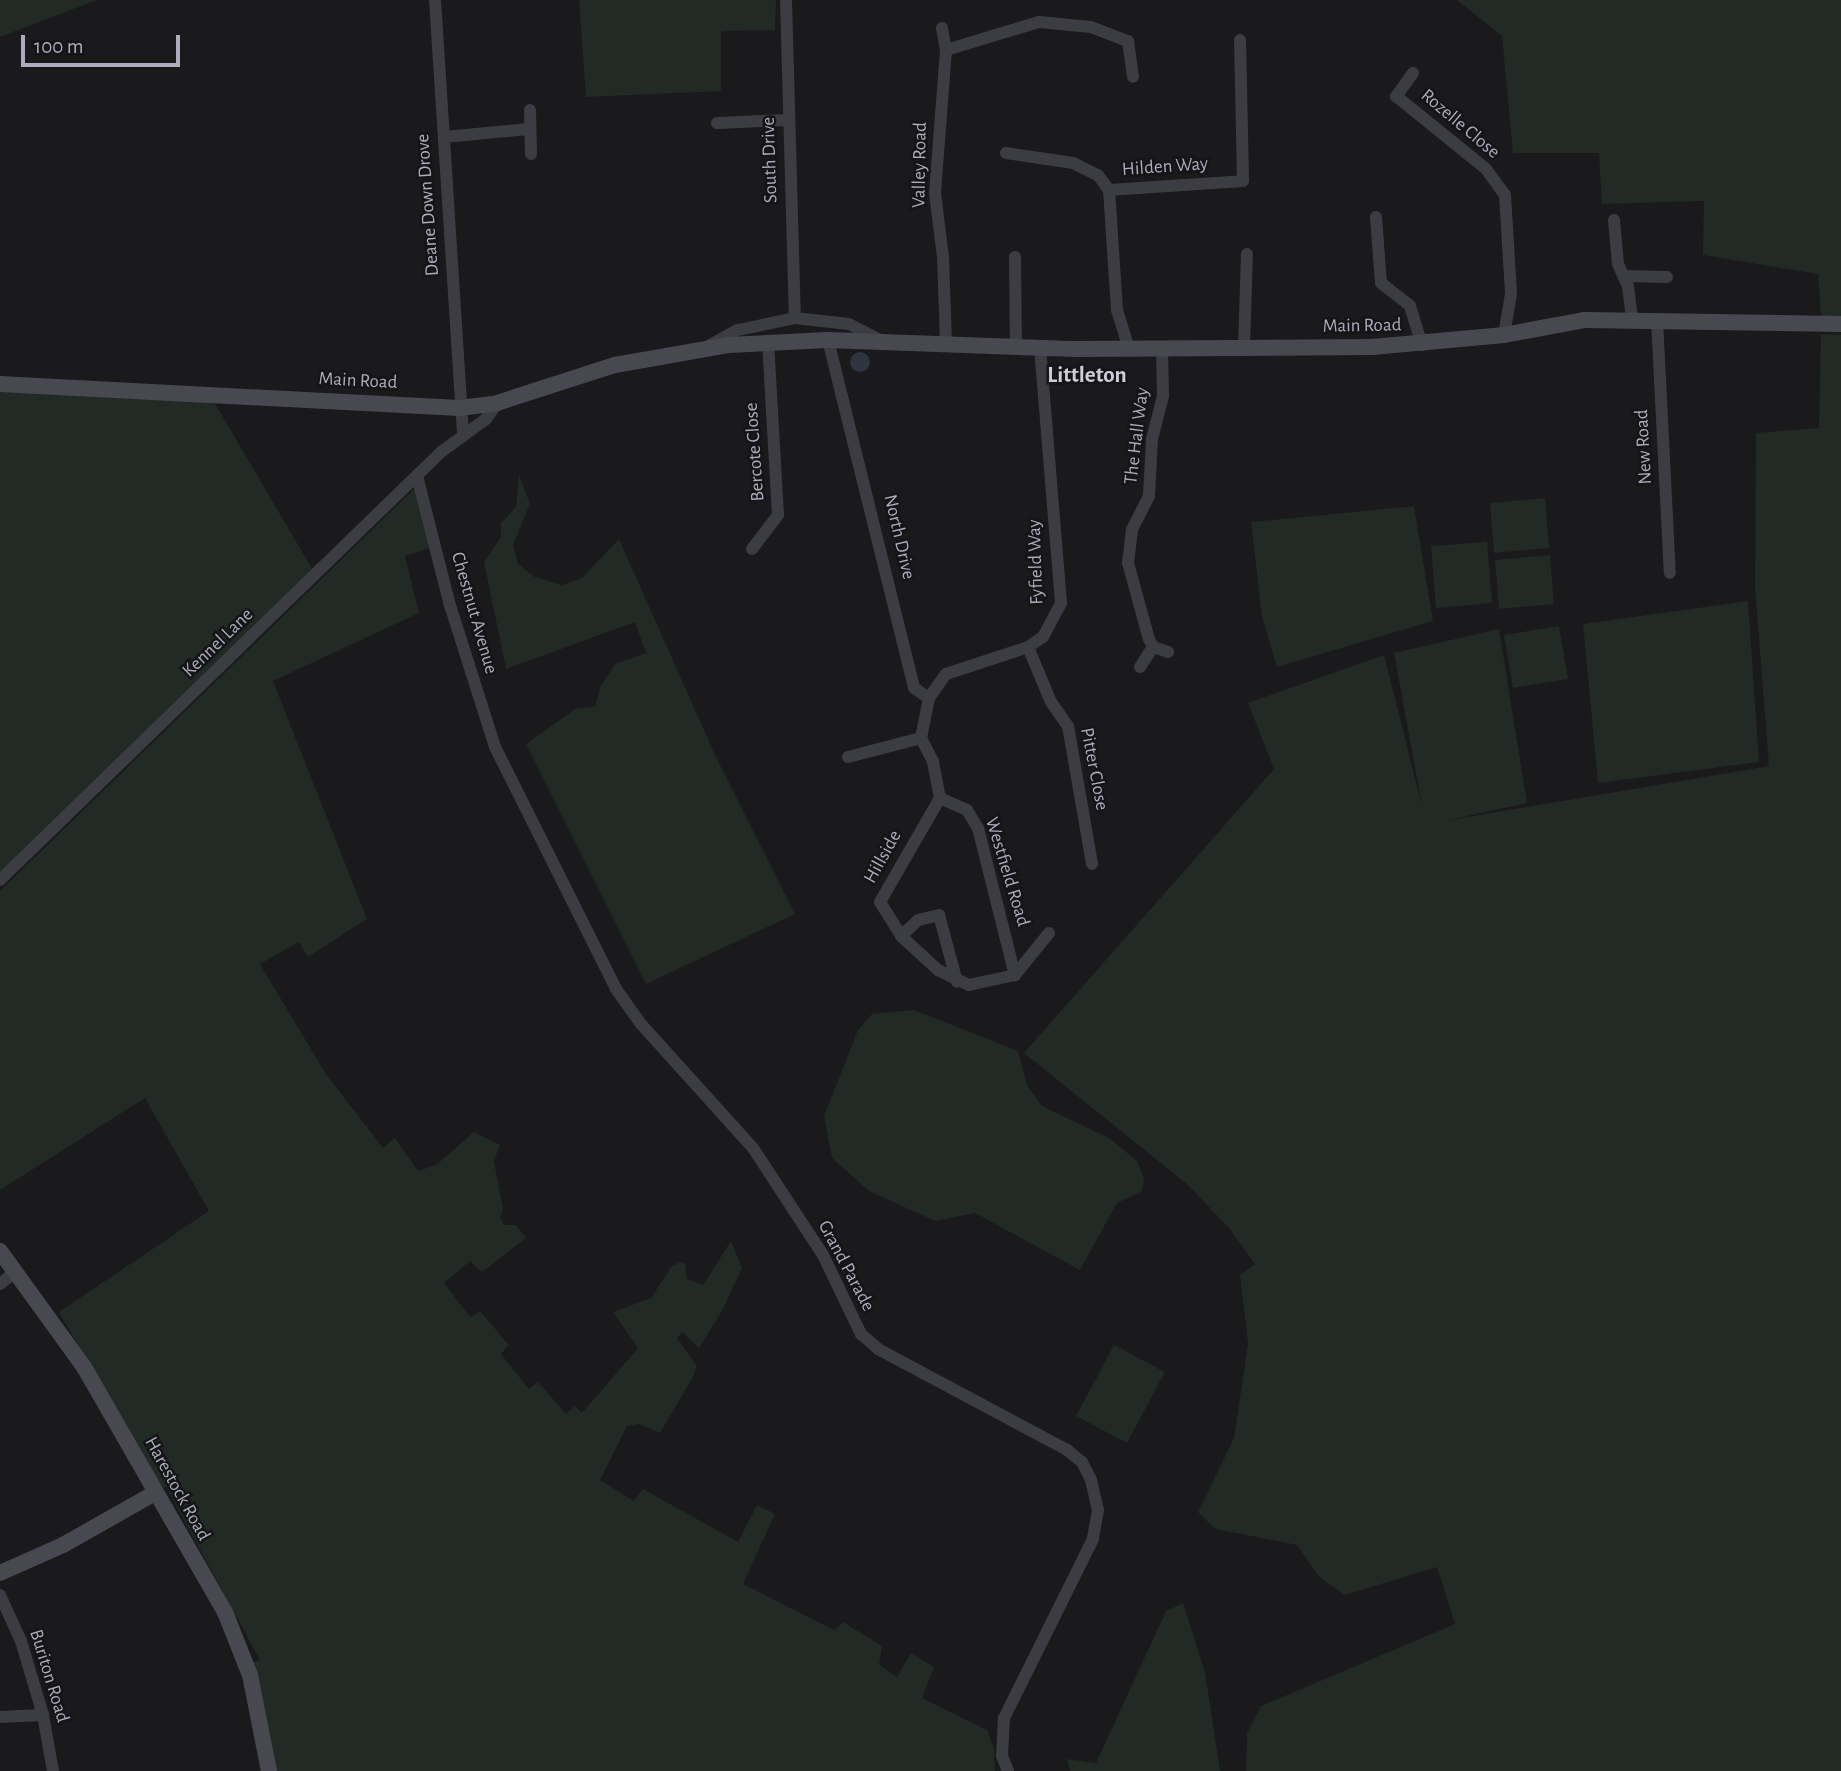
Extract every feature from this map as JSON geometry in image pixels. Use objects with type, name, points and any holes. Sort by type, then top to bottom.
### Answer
[{"type":"street","name":"Deane Down Drove","points":[[435,0],[459,408]]},
{"type":"street","name":"South Drive","points":[[786,0],[795,318]]},
{"type":"street","points":[[946,50],[1039,22],[1091,27],[1128,41],[1133,77]]},
{"type":"street","name":"Valley Road","points":[[942,28],[946,50],[935,193],[946,345]]},
{"type":"street","name":"Hilden Way","points":[[1129,349],[1117,310],[1109,190],[1242,181],[1240,40]]},
{"type":"street","name":"Rozelle Close","points":[[1413,73],[1396,96],[1486,169],[1505,195],[1511,294],[1504,335]]},
{"type":"street","points":[[530,110],[531,154]]},
{"type":"street","points":[[717,123],[788,120]]},
{"type":"street","points":[[443,137],[529,130]]},
{"type":"street","points":[[1006,153],[1073,163],[1093,172],[1109,190]]},
{"type":"street","points":[[1376,217],[1381,283],[1410,306],[1422,345]]},
{"type":"street","points":[[1614,220],[1618,264],[1625,276],[1632,320]]},
{"type":"street","points":[[1244,348],[1247,254]]},
{"type":"street","points":[[1015,257],[1016,346]]},
{"type":"street","points":[[1625,276],[1667,277]]},
{"type":"street","name":"Main Road","points":[[705,348],[738,330],[795,318],[849,324],[883,341]]},
{"type":"street","name":"Main Road","points":[[0,384],[459,408],[497,403],[592,371],[705,348],[828,340],[1040,348],[1244,348],[1422,345],[1504,335],[1584,320],[1841,324]]},
{"type":"street","name":"New Road","points":[[1657,320],[1670,573]]},
{"type":"street","name":"North Drive","points":[[828,340],[914,688],[929,698]]},
{"type":"street","name":"Bercote Close","points":[[752,549],[778,515],[768,344]]},
{"type":"street","name":"Fyfield Way","points":[[929,698],[946,674],[1028,647],[1043,637],[1061,603],[1040,348]]},
{"type":"street","name":"The Hall Way","points":[[1153,647],[1139,613],[1128,563],[1132,530],[1149,496],[1152,439],[1163,396],[1162,348]]},
{"type":"street","name":"Kennel Lane","points":[[0,880],[417,476],[495,410],[497,403]]},
{"type":"street","points":[[459,408],[463,435]]},
{"type":"street","name":"Chestnut Avenue","points":[[417,476],[449,602],[500,759]]},
{"type":"street","name":"Pitter Close","points":[[1028,647],[1051,702],[1068,726],[1092,864]]},
{"type":"street","points":[[1140,667],[1153,647],[1168,652]]},
{"type":"street","points":[[929,698],[921,737],[933,762],[940,798]]},
{"type":"street","points":[[848,757],[921,737]]},
{"type":"street","name":"Grand Parade","points":[[500,759],[616,989],[641,1024],[753,1148],[823,1255],[861,1334],[878,1349],[1068,1450],[1082,1462],[1091,1480],[1098,1510],[1093,1539],[1004,1718],[1002,1756],[1008,1771]]},
{"type":"street","name":"Hillside","points":[[901,936],[880,902],[940,798]]},
{"type":"street","name":"Westfield Road","points":[[940,798],[967,810],[978,828],[1015,975]]},
{"type":"street","points":[[957,982],[939,915],[931,913],[918,919],[901,936],[920,956],[957,982],[982,984],[1015,975],[1049,933]]},
{"type":"street","name":"Harestock Road","points":[[0,1251],[84,1367],[225,1612],[250,1675],[269,1771]]},
{"type":"street","points":[[0,1283],[15,1272]]},
{"type":"street","points":[[0,1573],[63,1545],[155,1493]]},
{"type":"street","name":"Buriton Road","points":[[0,1595],[21,1641],[43,1715],[53,1771]]},
{"type":"street","points":[[0,1717],[43,1715]]},
{"type":"shaded area","points":[[0,0],[97,0],[0,37]]},
{"type":"shaded area","points":[[579,0],[776,0],[775,30],[721,31],[721,91],[586,97]]},
{"type":"shaded area","points":[[1457,0],[1841,0],[1841,316],[1821,316],[1818,274],[1703,255],[1704,201],[1602,204],[1599,153],[1513,153],[1502,36]]},
{"type":"shaded area","points":[[1821,334],[1841,335],[1841,1771],[1246,1771],[1247,1733],[1261,1706],[1455,1624],[1437,1567],[1345,1595],[1319,1577],[1297,1545],[1215,1529],[1198,1512],[1234,1438],[1248,1344],[1240,1275],[1255,1264],[1229,1228],[1187,1184],[1024,1053],[1274,769],[1248,703],[1384,655],[1422,806],[1394,653],[1499,629],[1527,803],[1444,821],[1769,766],[1755,587],[1756,433],[1819,428]]},
{"type":"shaded area","points":[[0,385],[213,400],[314,572],[0,879]]},
{"type":"shaded area","points":[[519,475],[530,504],[513,545],[518,564],[535,577],[562,585],[582,578],[619,539],[716,757],[795,914],[646,984],[526,744],[577,708],[595,707],[600,687],[615,664],[646,653],[635,622],[506,669],[484,562],[501,537],[501,523],[516,507]]},
{"type":"shaded area","points":[[414,489],[432,547],[405,556],[419,613],[273,681],[367,919],[308,957],[299,942],[260,964],[326,1074],[383,1148],[395,1138],[418,1171],[436,1165],[474,1132],[500,1145],[494,1161],[503,1210],[500,1217],[504,1225],[516,1225],[526,1238],[482,1272],[470,1261],[444,1283],[470,1317],[480,1311],[509,1345],[501,1354],[529,1389],[538,1382],[566,1414],[575,1406],[582,1413],[638,1348],[613,1312],[651,1298],[672,1266],[680,1262],[685,1264],[687,1279],[703,1285],[731,1241],[742,1268],[722,1311],[699,1348],[682,1332],[677,1338],[697,1366],[693,1377],[660,1433],[639,1424],[627,1426],[600,1480],[634,1501],[643,1489],[738,1542],[757,1505],[775,1514],[743,1584],[834,1630],[843,1622],[882,1646],[879,1665],[897,1677],[911,1653],[934,1667],[922,1698],[987,1730],[994,1748],[995,1771],[273,1771],[251,1663],[260,1660],[166,1487],[159,1490],[59,1312],[209,1211],[145,1098],[0,1190],[0,891]]},
{"type":"shaded area","points":[[1545,498],[1549,548],[1494,553],[1490,503]]},
{"type":"shaded area","points":[[1414,506],[1433,621],[1277,667],[1262,617],[1251,522]]},
{"type":"shaded area","points":[[1487,542],[1492,603],[1436,608],[1431,546]]},
{"type":"shaded area","points":[[1550,555],[1554,604],[1499,609],[1495,560]]},
{"type":"shaded area","points":[[1748,601],[1759,762],[1598,783],[1583,624]]},
{"type":"shaded area","points":[[1559,626],[1568,679],[1513,688],[1504,635]]},
{"type":"shaded area","points":[[914,1010],[1018,1051],[1027,1085],[1042,1106],[1109,1138],[1137,1161],[1144,1178],[1142,1191],[1117,1203],[1080,1270],[975,1213],[935,1221],[869,1191],[832,1158],[824,1116],[858,1030],[872,1014]]},
{"type":"shaded area","points":[[1114,1345],[1165,1372],[1127,1443],[1076,1416]]},
{"type":"shaded area","points":[[1183,1603],[1205,1672],[1220,1771],[1070,1771],[1067,1759],[1096,1763],[1166,1611]]},
{"type":"water","points":[[860,352],[867,355],[870,362],[867,369],[860,372],[853,369],[850,362],[853,355]]},
{"type":"district","name":"Littleton","points":[[1087,376]]}]
